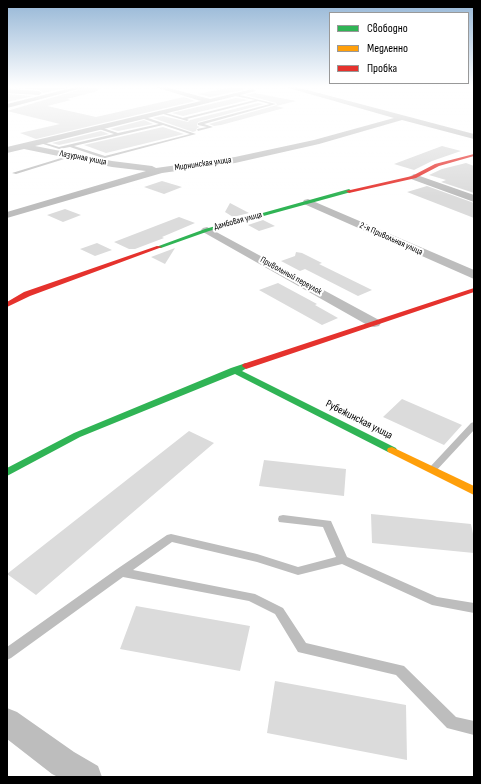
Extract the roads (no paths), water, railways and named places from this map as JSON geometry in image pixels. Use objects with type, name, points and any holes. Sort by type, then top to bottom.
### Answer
[{"type":"street","points":[[7,150],[120,124]]},
{"type":"street","name":"Мирнинская улица","points":[[7,215],[160,170],[235,160],[309,144],[381,124]]},
{"type":"street","points":[[422,124],[474,137]]},
{"type":"street","name":"Лазурная улица","points":[[7,142],[72,156],[160,170]]},
{"type":"street","name":"Дамбовая улица","points":[[7,305],[35,291],[207,230],[345,192],[414,177],[437,165],[474,155]]},
{"type":"street","points":[[414,177],[474,199]]},
{"type":"street","name":"2-я Привольная улица","points":[[308,202],[474,275]]},
{"type":"street","name":"Привольный переулок","points":[[207,230],[374,323]]},
{"type":"street","points":[[7,472],[77,435],[234,370],[474,290]]},
{"type":"street","name":"Рубежинская улица","points":[[234,370],[474,491]]},
{"type":"street","points":[[7,722],[63,763],[87,777]]},
{"type":"lane","points":[[40,142],[59,148],[163,124],[194,134],[94,160]]},
{"type":"lane","points":[[198,130],[211,127],[199,124]]},
{"type":"lane","points":[[100,128],[118,134]]},
{"type":"lane","points":[[71,146],[93,154],[107,157]]},
{"type":"lane","points":[[14,173],[72,156]]},
{"type":"lane","points":[[432,470],[474,425]]},
{"type":"lane","points":[[283,519],[327,524],[343,560]]},
{"type":"lane","points":[[7,654],[171,538],[257,558],[298,571],[343,560],[436,602],[474,608]]},
{"type":"lane","points":[[121,572],[251,597],[280,611],[302,648],[400,670],[452,723],[474,728]]}]
